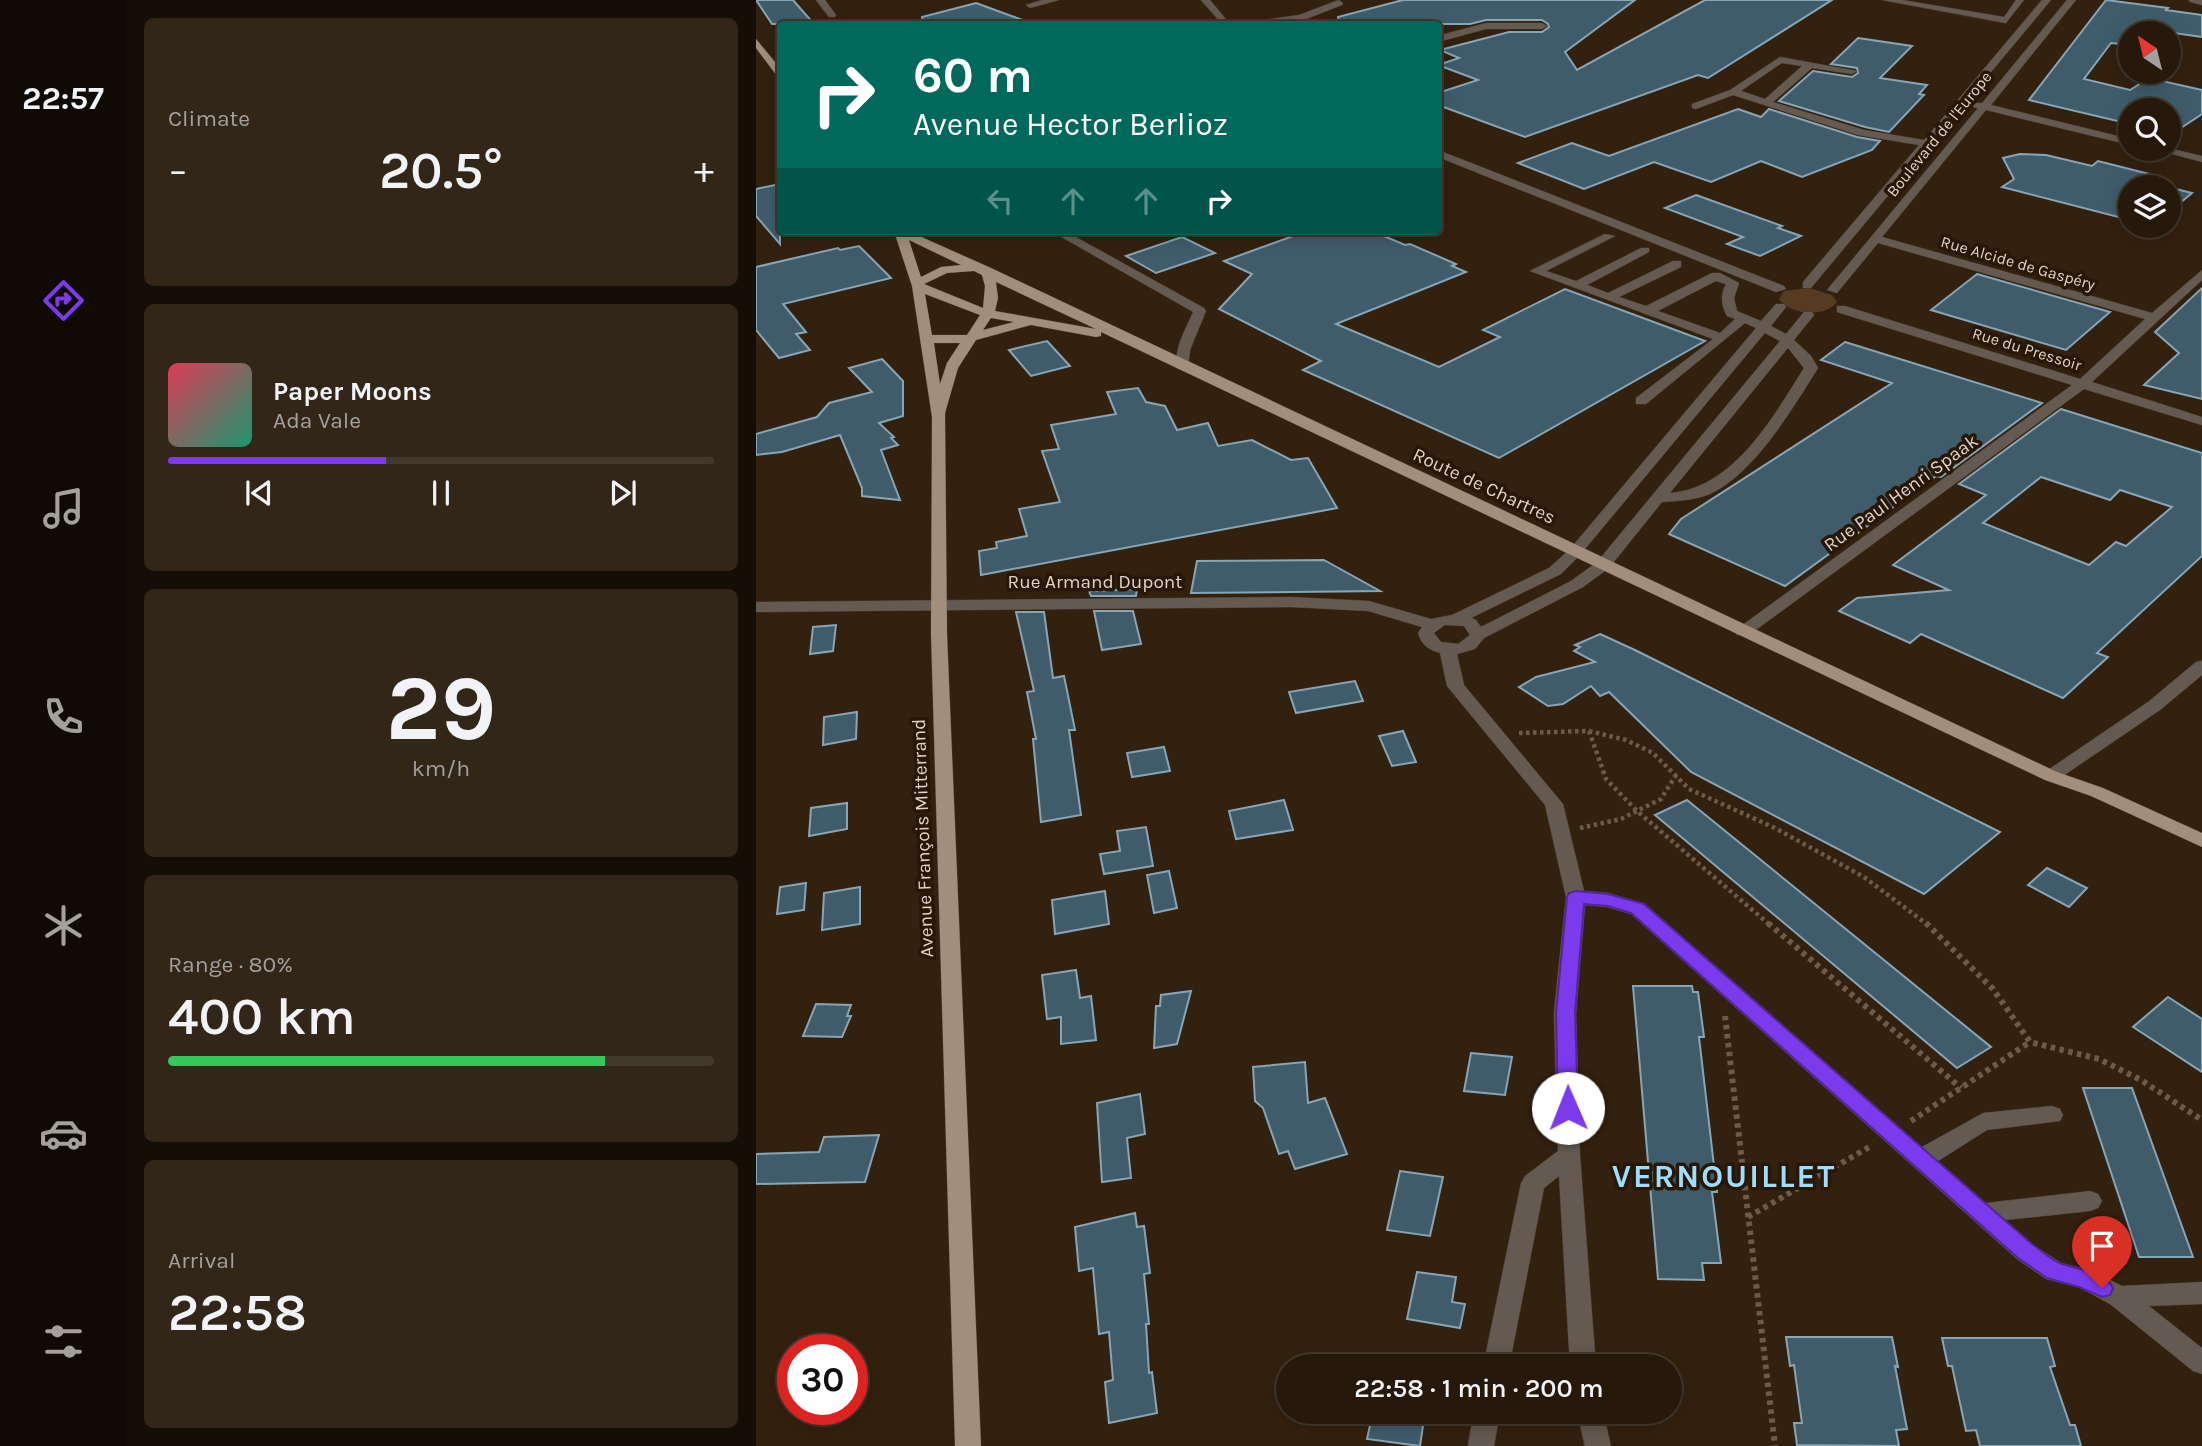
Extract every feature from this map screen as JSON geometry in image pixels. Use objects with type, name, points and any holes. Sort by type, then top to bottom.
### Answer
[{"type":"main road","points":[[756,42],[777,70]]},
{"type":"main road","name":"Avenue François Mitterrand","points":[[901,235],[918,285],[939,417],[939,603],[968,1446]]},
{"type":"main road","name":"Route de Chartres","points":[[909,235],[1743,632],[2051,776],[2097,792],[2202,841]]},
{"type":"main road","points":[[918,285],[945,270],[982,269],[994,298],[989,314],[952,366],[939,417]]},
{"type":"main road","points":[[918,285],[958,305],[989,314],[1080,329],[1135,344]]},
{"type":"main road","points":[[927,338],[947,342],[968,340],[994,330],[1040,322]]},
{"type":"main road","name":"Route de Chartres","points":[[2051,776],[2085,799],[2202,853]]},
{"type":"street","points":[[820,0],[832,15]]},
{"type":"street","points":[[1030,5],[1055,0]]},
{"type":"street","points":[[1205,0],[1223,21]]},
{"type":"street","points":[[1886,0],[2006,20],[2019,1],[2068,4]]},
{"type":"street","points":[[2193,0],[2202,2]]},
{"type":"street","points":[[1270,21],[1301,18],[1339,3]]},
{"type":"street","name":"Boulevard de l'Europe","points":[[1807,285],[2044,3]]},
{"type":"street","name":"Boulevard de l'Europe","points":[[1833,290],[2068,4]]},
{"type":"street","points":[[1442,38],[1486,26],[1542,26]]},
{"type":"street","points":[[1696,106],[1733,92],[1775,61],[1852,71]]},
{"type":"street","points":[[1766,103],[1810,64]]},
{"type":"street","points":[[1733,92],[1862,133],[1926,143]]},
{"type":"street","points":[[1961,102],[2118,139]]},
{"type":"street","points":[[2181,154],[2202,159]]},
{"type":"street","points":[[1442,155],[1780,289],[1807,285],[1833,290],[1845,299],[1841,309],[1818,315],[1787,341],[1603,565],[1577,584],[1478,635],[1476,640],[1465,648],[1448,650],[1434,645],[1426,638],[1432,625],[1456,619],[1555,571],[1574,552],[1780,307]]},
{"type":"street","points":[[1064,235],[1200,311],[1184,350],[1183,366]]},
{"type":"street","points":[[1609,236],[1537,269],[1722,338]]},
{"type":"street","name":"Rue Alcide de Gaspéry","points":[[1875,239],[2152,317]]},
{"type":"street","points":[[1577,286],[1645,250]]},
{"type":"street","points":[[1609,297],[1677,264]]},
{"type":"street","name":"Rue Paul Henri Spaak","points":[[1743,632],[2082,384],[2202,274]]},
{"type":"street","points":[[1647,311],[1716,276],[1733,284],[1729,289],[1727,304],[1731,313],[1763,326],[1787,341],[1807,358],[1811,368],[1796,393],[1739,465],[1709,489],[1684,497],[1658,498]]},
{"type":"street","points":[[1780,289],[1773,298],[1780,307],[1818,315]]},
{"type":"street","name":"Rue du Pressoir","points":[[1841,309],[2202,421]]},
{"type":"street","points":[[1641,401],[1722,338],[1743,318]]},
{"type":"street","points":[[1648,465],[1679,473]]},
{"type":"street","name":"Rue Armand Dupont","points":[[756,607],[939,603],[1339,603],[1369,606],[1432,625]]},
{"type":"street","points":[[1456,619],[1475,627],[1478,635]]},
{"type":"street","points":[[1448,650],[1449,665],[1456,686],[1554,804],[1576,897],[1565,1013],[1569,1155],[1582,1354]]},
{"type":"street","points":[[2051,776],[2154,706],[2202,666]]},
{"type":"street","points":[[1576,897],[1608,900],[1638,909],[2025,1252],[2054,1272],[2084,1278],[2119,1297],[2202,1363]]},
{"type":"street","points":[[1920,1160],[1983,1122],[2052,1115]]},
{"type":"street","points":[[1499,1354],[1533,1183],[1569,1155]]},
{"type":"street","points":[[1981,1213],[2090,1201]]},
{"type":"street","points":[[2119,1297],[2202,1293]]},
{"type":"street","points":[[1481,1446],[1485,1424]]},
{"type":"street","points":[[1593,1424],[1598,1446]]},
{"type":"path","points":[[1497,733],[1588,731],[1626,740],[1653,753],[1689,789],[1775,828],[1864,877],[1923,920],[1993,989],[2030,1042],[2099,1059],[2141,1080],[2202,1120]]},
{"type":"path","points":[[1588,731],[1605,779],[1637,811],[1961,1088]]},
{"type":"path","points":[[1560,832],[1621,819],[1661,799],[1676,775]]},
{"type":"path","points":[[1721,983],[1775,1446]]},
{"type":"path","points":[[1748,1217],[1891,1135],[2030,1042]]},
{"type":"shaded area","points":[[1809,288],[1832,295],[1837,302],[1824,311],[1808,312],[1791,308],[1779,299],[1784,291]]},
{"type":"building","points":[[756,0],[793,0],[811,21],[777,21],[777,24],[772,24]]},
{"type":"building","points":[[1403,0],[1635,0],[1565,52],[1577,70],[1705,0],[1832,0],[1708,78],[1698,75],[1525,137],[1442,106],[1442,92],[1478,80],[1442,66],[1442,64],[1459,58],[1442,49],[1509,32],[1542,32],[1549,27],[1542,20],[1486,20],[1470,24],[1442,24],[1442,21],[1339,21],[1338,17]]},
{"type":"building","points":[[2106,0],[2202,15],[2202,37],[2181,34],[2181,21],[2118,21],[2118,44],[2111,43],[2084,79],[2130,90],[2140,84],[2176,84],[2202,90],[2202,114],[2181,128],[2181,98],[2118,98],[2118,121],[2029,100]]},
{"type":"building","points":[[976,3],[1025,21],[923,21],[922,17]]},
{"type":"building","points":[[1858,38],[1912,46],[1880,78],[1927,85],[1919,94],[1924,95],[1889,132],[1779,101],[1813,71],[1852,77],[1858,73],[1857,68],[1831,64]]},
{"type":"building","points":[[1738,109],[1761,117],[1769,109],[1857,137],[1880,141],[1872,150],[1802,177],[1761,161],[1711,182],[1654,162],[1584,189],[1518,163],[1572,143],[1609,156]]},
{"type":"building","points":[[2020,154],[2046,155],[2092,166],[2098,161],[2153,175],[2118,175],[2118,217],[2002,187],[2014,179],[2003,158]]},
{"type":"building","points":[[777,185],[777,235],[780,235],[780,244],[756,216],[756,189]]},
{"type":"building","points":[[2181,190],[2192,193],[2181,202]]},
{"type":"building","points":[[1696,195],[1782,226],[1778,228],[1801,236],[1760,256],[1727,244],[1743,237],[1665,208]]},
{"type":"building","points":[[1296,235],[1381,235],[1456,264],[1452,266],[1466,272],[1336,324],[1439,367],[1500,337],[1483,330],[1565,289],[1705,341],[1499,458],[1303,370],[1321,361],[1219,309],[1252,274],[1224,261]]},
{"type":"building","points":[[1182,237],[1215,253],[1156,273],[1126,256]]},
{"type":"building","points":[[859,246],[891,278],[783,304],[806,332],[796,334],[810,350],[779,358],[756,330],[756,267],[838,248],[840,250]]},
{"type":"building","points":[[1977,274],[2110,312],[2066,350],[1931,310]]},
{"type":"building","points":[[2202,288],[2202,399],[2144,385],[2179,353],[2155,332]]},
{"type":"building","points":[[1047,341],[1070,366],[1031,376],[1009,350]]},
{"type":"building","points":[[1845,342],[2042,403],[1785,586],[1669,534],[1681,519],[1892,383],[1821,360]]},
{"type":"building","points":[[882,359],[903,381],[903,416],[879,423],[894,437],[891,438],[898,445],[881,450],[900,500],[862,496],[862,488],[840,435],[782,452],[756,455],[756,434],[817,417],[829,403],[872,392],[849,368]]},
{"type":"building","points":[[1138,388],[1146,402],[1165,406],[1177,430],[1208,423],[1218,446],[1252,440],[1291,460],[1308,458],[1337,508],[981,575],[979,551],[997,548],[996,542],[1027,536],[1019,509],[1060,502],[1042,451],[1059,449],[1051,425],[1116,414],[1107,392]]},
{"type":"building","points":[[2061,409],[2202,453],[2202,556],[2097,653],[2108,657],[2063,698],[1921,634],[1910,643],[1839,611],[1857,598],[1949,590],[1893,565],[1986,495],[1959,484]],"holes":[[[2041,477],[2110,500],[2120,490],[2172,507],[2126,546],[2116,542],[2089,565],[1983,523]]]},
{"type":"building","points":[[1324,560],[1380,591],[1191,593],[1197,561]]},
{"type":"building","points":[[1137,589],[1136,596],[1091,596],[1089,591]]},
{"type":"building","points":[[1094,611],[1133,611],[1141,644],[1102,650]]},
{"type":"building","points":[[1016,612],[1044,612],[1053,678],[1064,676],[1075,730],[1069,730],[1081,815],[1041,822],[1033,739],[1036,739],[1027,692],[1034,691]]},
{"type":"building","points":[[836,625],[833,651],[810,654],[813,627]]},
{"type":"building","points":[[1600,634],[2000,832],[1924,894],[1691,772],[1609,692],[1600,696],[1591,686],[1563,704],[1548,706],[1519,687],[1536,677],[1595,662],[1574,651],[1580,647],[1575,645]]},
{"type":"building","points":[[1355,681],[1363,701],[1296,713],[1289,692]]},
{"type":"building","points":[[857,712],[856,739],[823,745],[824,717]]},
{"type":"building","points":[[1403,731],[1416,762],[1392,766],[1379,736]]},
{"type":"building","points":[[1164,747],[1170,771],[1132,777],[1127,753]]},
{"type":"building","points":[[1284,800],[1293,830],[1236,839],[1229,811]]},
{"type":"building","points":[[1687,800],[1991,1047],[1957,1068],[1655,815]]},
{"type":"building","points":[[847,803],[847,829],[809,836],[811,808]]},
{"type":"building","points":[[1146,827],[1153,866],[1104,874],[1100,854],[1120,851],[1117,831]]},
{"type":"building","points":[[2047,868],[2087,888],[2069,907],[2028,885]]},
{"type":"building","points":[[1169,871],[1177,908],[1154,913],[1147,875]]},
{"type":"building","points":[[806,883],[804,910],[777,914],[780,887]]},
{"type":"building","points":[[860,887],[860,924],[822,930],[824,893]]},
{"type":"building","points":[[1105,891],[1109,924],[1055,934],[1052,900]]},
{"type":"building","points":[[1076,970],[1080,998],[1091,996],[1096,1040],[1061,1044],[1061,1017],[1047,1019],[1042,975]]},
{"type":"building","points":[[1633,986],[1692,986],[1693,992],[1698,992],[1704,1037],[1699,1037],[1717,1192],[1712,1192],[1721,1263],[1702,1263],[1704,1280],[1658,1279]]},
{"type":"building","points":[[1191,991],[1177,1044],[1154,1048],[1156,1006],[1160,1006],[1161,995]]},
{"type":"building","points":[[2168,997],[2202,1019],[2202,1072],[2133,1027]]},
{"type":"building","points":[[816,1004],[851,1005],[847,1016],[851,1016],[842,1037],[803,1036]]},
{"type":"building","points":[[1471,1053],[1512,1057],[1505,1095],[1464,1091]]},
{"type":"building","points":[[1305,1062],[1308,1103],[1325,1098],[1347,1154],[1295,1169],[1288,1151],[1279,1154],[1263,1108],[1255,1101],[1253,1067]]},
{"type":"building","points":[[2083,1088],[2132,1088],[2193,1257],[2139,1257]]},
{"type":"building","points":[[1140,1094],[1145,1134],[1127,1138],[1131,1178],[1102,1182],[1097,1103]]},
{"type":"building","points":[[879,1135],[865,1182],[756,1184],[756,1154],[819,1152],[824,1137]]},
{"type":"building","points":[[1400,1171],[1443,1177],[1430,1236],[1387,1230]]},
{"type":"building","points":[[1135,1213],[1137,1227],[1144,1226],[1150,1273],[1144,1274],[1149,1324],[1146,1324],[1149,1373],[1152,1372],[1157,1413],[1109,1423],[1105,1382],[1113,1380],[1109,1332],[1099,1334],[1093,1268],[1079,1271],[1075,1227]]},
{"type":"building","points":[[1417,1272],[1456,1277],[1452,1302],[1465,1304],[1460,1328],[1407,1319]]},
{"type":"building","points":[[1786,1337],[1892,1337],[1907,1429],[1896,1430],[1899,1446],[1797,1445],[1794,1423],[1802,1423],[1794,1365],[1790,1366]]},
{"type":"building","points":[[1942,1338],[2047,1338],[2055,1366],[2050,1367],[2070,1425],[2075,1425],[2081,1446],[1980,1446],[1976,1430],[1966,1431],[1952,1366],[1948,1366]]},
{"type":"building","points":[[1370,1424],[1423,1424],[1420,1446],[1367,1439]]},
{"type":"district","name":"VERNOUILLET","points":[[1724,1176]]},
{"type":"route","points":[[1568,1108],[1565,1013],[1576,897],[1608,900],[1638,909],[2025,1252],[2054,1272],[2084,1278],[2102,1288]]}]
